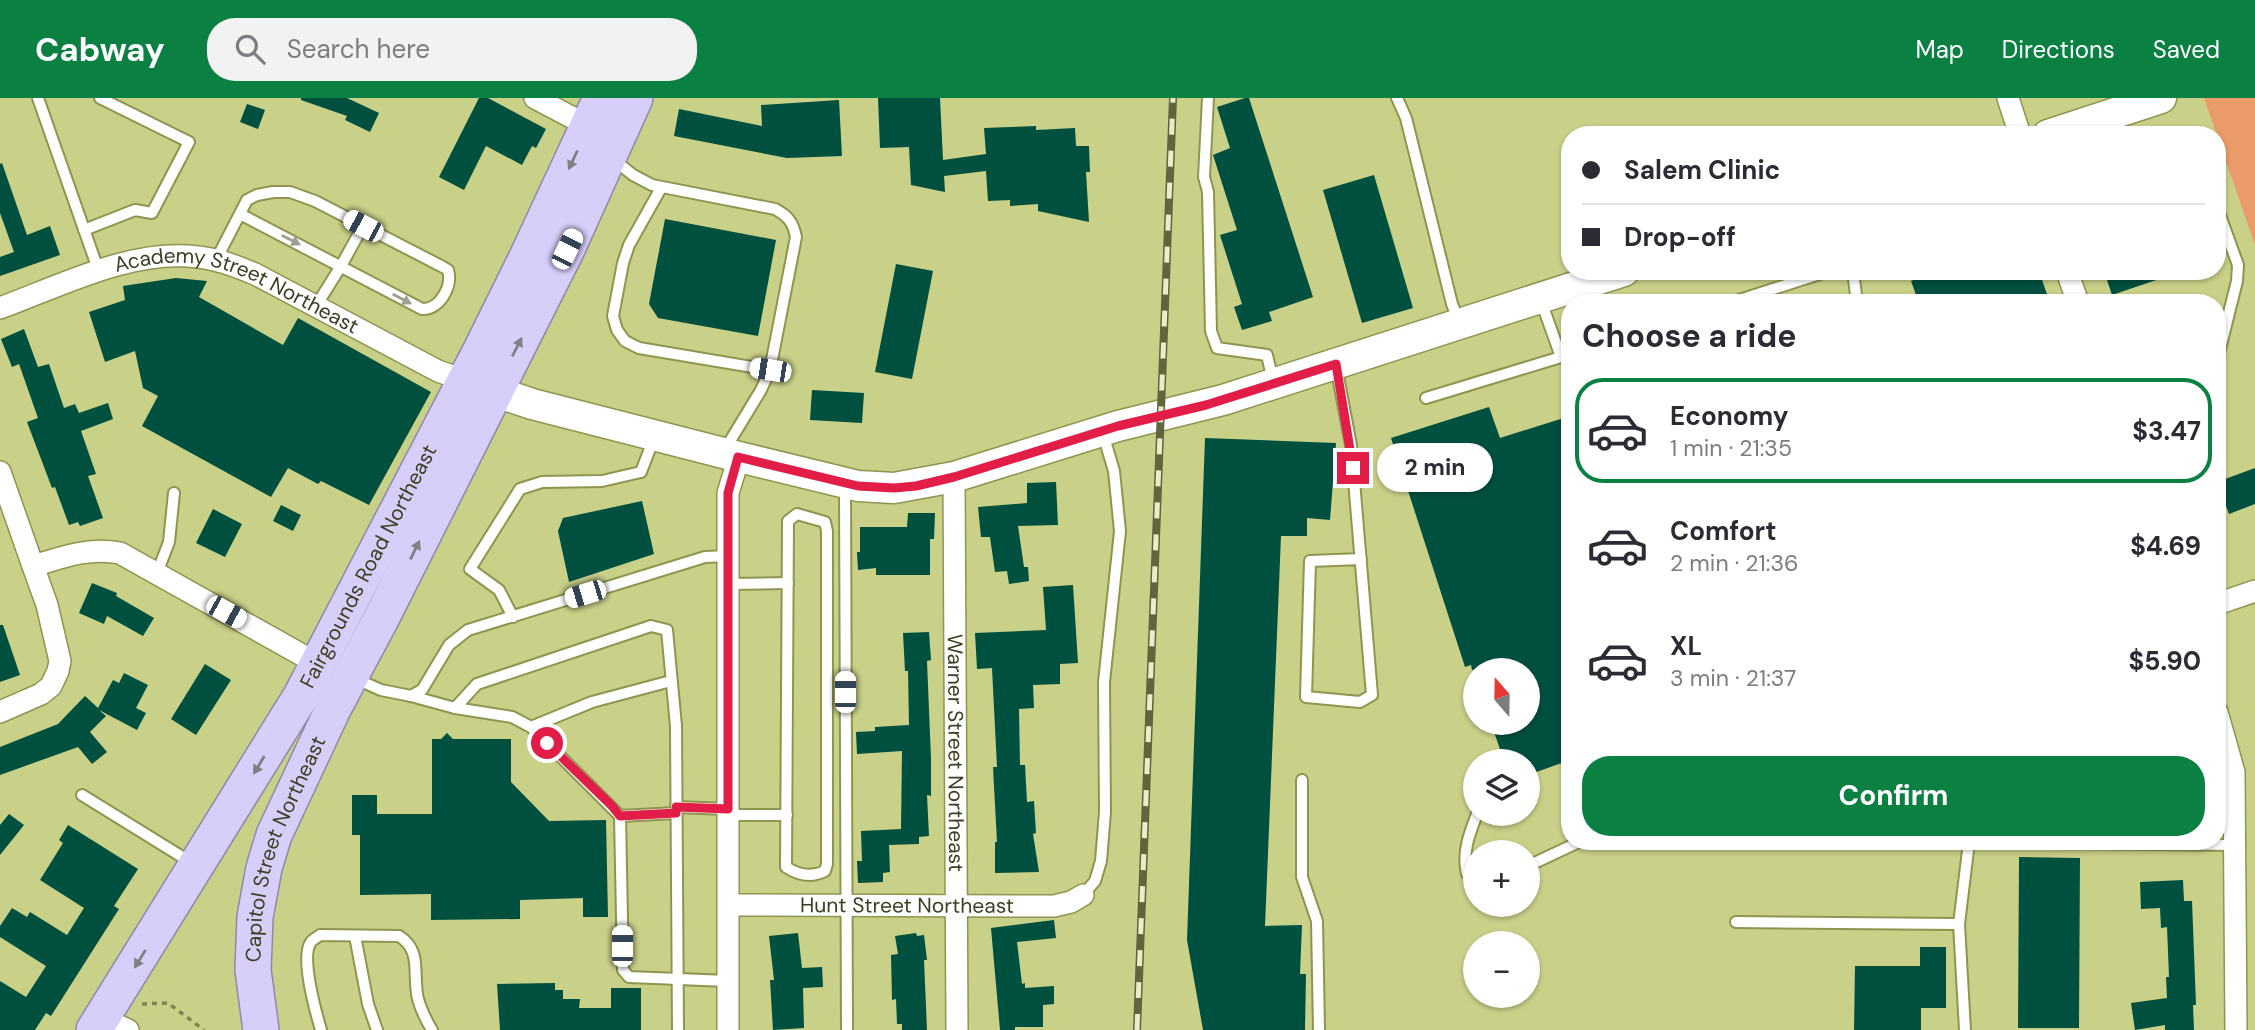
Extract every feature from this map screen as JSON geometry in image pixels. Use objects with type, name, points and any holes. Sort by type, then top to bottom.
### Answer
[{"type":"main road","name":"Fairgrounds Road Northeast","points":[[351,677],[480,387],[604,130],[635,98]]},
{"type":"main road","points":[[2075,126],[2161,98]]},
{"type":"main road","points":[[480,387],[532,404],[858,486],[916,486],[1274,384],[1596,280]]},
{"type":"main road","name":"Fairgrounds Road Northeast","points":[[114,1021],[197,866],[295,707],[377,551],[480,387]]},
{"type":"main road","points":[[351,677],[345,662],[345,653],[377,580],[377,551]]},
{"type":"main road","points":[[288,803],[294,751],[327,679],[318,664]]},
{"type":"main road","name":"Capitol Street Northeast","points":[[261,1030],[253,970],[255,917],[264,868],[288,803],[351,677]]},
{"type":"street","points":[[535,98],[604,130]]},
{"type":"street","points":[[2008,98],[2017,126]]},
{"type":"street","name":"Academy Street Northeast","points":[[0,308],[127,261],[153,256],[216,260],[255,274],[438,371],[480,387]]},
{"type":"street","points":[[728,1030],[728,493],[731,455]]},
{"type":"street","points":[[0,472],[47,605],[60,661],[51,686],[41,694],[0,712]]},
{"type":"street","name":"Warner Street Northeast","points":[[954,477],[957,1030]]},
{"type":"street","points":[[33,566],[84,551],[106,550],[120,553],[318,664]]},
{"type":"street","points":[[2226,601],[2255,592]]},
{"type":"street","points":[[2226,744],[2234,772],[2235,845],[2246,946],[2236,1030]]},
{"type":"street","name":"Hunt Street Northeast","points":[[729,905],[1054,906],[1071,902],[1083,895]]},
{"type":"lane","points":[[38,98],[99,272]]},
{"type":"lane","points":[[84,230],[135,210],[152,213],[189,142],[100,98]]},
{"type":"lane","points":[[1208,98],[1204,177],[1208,192],[1211,331],[1217,348],[1267,355],[1274,384]]},
{"type":"lane","points":[[1397,98],[1406,118],[1452,304],[1460,324]]},
{"type":"lane","points":[[604,130],[633,175],[661,188],[775,209],[786,215],[794,225],[796,237],[770,370],[731,455]]},
{"type":"lane","points":[[661,188],[629,245],[623,263],[613,316],[617,330],[625,341],[639,348],[770,370]]},
{"type":"lane","points":[[216,260],[247,200],[273,192],[290,192],[315,201],[448,270],[449,282],[439,304],[428,310],[422,309],[240,214]]},
{"type":"lane","points":[[316,306],[363,226]]},
{"type":"lane","points":[[2226,232],[2238,265],[2237,281],[2226,325]]},
{"type":"lane","points":[[1758,294],[1801,280]]},
{"type":"lane","points":[[1540,298],[1561,346]]},
{"type":"lane","points":[[1426,398],[1561,356]]},
{"type":"lane","points":[[1336,364],[1351,445],[1361,559],[1372,695],[1360,702],[1306,697],[1310,561],[1361,559]]},
{"type":"lane","points":[[1083,895],[1095,881],[1101,861],[1105,812],[1104,682],[1120,531],[1114,471],[1102,431]]},
{"type":"lane","points":[[513,617],[499,590],[470,569],[520,489],[542,482],[601,481],[641,472],[655,436]]},
{"type":"lane","points":[[845,483],[847,1030]]},
{"type":"lane","points":[[157,573],[169,542],[174,493]]},
{"type":"lane","points":[[797,514],[825,522],[827,544],[825,871],[817,875],[807,875],[794,873],[786,867],[787,815],[788,522],[797,514]]},
{"type":"lane","points":[[411,696],[422,690],[449,645],[468,631],[705,557],[728,556]]},
{"type":"lane","points":[[728,584],[788,583]]},
{"type":"lane","points":[[456,708],[477,684],[651,626],[667,629],[676,726],[678,1030]]},
{"type":"lane","points":[[351,677],[381,690],[456,708],[512,717],[531,727],[620,816],[623,970],[629,977],[637,979],[728,981]]},
{"type":"lane","points":[[531,727],[593,702],[671,681]]},
{"type":"lane","points":[[1302,780],[1302,877],[1317,920],[1321,1012],[1319,1030]]},
{"type":"lane","points":[[82,795],[197,866]]},
{"type":"lane","points":[[620,816],[676,810],[787,815]]},
{"type":"lane","points":[[2226,845],[2235,845]]},
{"type":"lane","points":[[1540,860],[1562,850]]},
{"type":"lane","points":[[1965,1030],[1959,924],[1968,850]]},
{"type":"lane","points":[[1736,922],[1959,924]]},
{"type":"lane","points":[[321,1030],[314,1007],[307,953],[311,942],[320,936],[399,936],[409,943],[414,952],[417,996],[422,1013],[432,1030]]},
{"type":"lane","points":[[355,936],[368,1004],[377,1030]]},
{"type":"path","points":[[114,1021],[168,1003],[204,1030]]},
{"type":"shaded area","points":[[2204,98],[2255,98],[2255,245],[2226,161],[2226,126],[2214,126]]},
{"type":"building","points":[[301,98],[347,98],[379,113],[370,132],[345,120],[347,116]]},
{"type":"building","points":[[479,98],[488,98],[546,129],[536,148],[532,146],[522,165],[486,146],[464,190],[439,177]]},
{"type":"building","points":[[878,98],[940,98],[943,160],[986,154],[984,128],[1075,128],[1076,146],[1089,146],[1090,172],[1086,172],[1089,222],[1038,211],[1038,204],[1010,206],[1010,200],[988,201],[986,171],[944,176],[945,192],[911,185],[909,147],[880,148]]},
{"type":"building","points":[[1249,98],[1313,297],[1269,312],[1272,321],[1242,330],[1234,307],[1242,304],[1220,235],[1237,230],[1213,155],[1230,148],[1217,107]]},
{"type":"building","points":[[839,100],[842,156],[787,158],[674,136],[679,109],[762,126],[761,105]]},
{"type":"building","points":[[247,104],[265,110],[258,129],[240,122]]},
{"type":"building","points":[[2,163],[27,235],[50,226],[60,255],[0,276],[0,257],[14,252],[0,213]]},
{"type":"building","points":[[1374,175],[1413,308],[1362,323],[1323,190]]},
{"type":"building","points":[[665,219],[776,240],[758,336],[658,318],[649,304]]},
{"type":"building","points":[[896,264],[933,271],[912,379],[875,372]]},
{"type":"building","points":[[176,278],[207,281],[199,297],[283,345],[298,318],[431,392],[369,505],[288,468],[271,497],[142,426],[158,396],[143,388],[135,351],[105,362],[89,312],[125,300],[123,286]]},
{"type":"building","points":[[2042,280],[2047,294],[1916,294],[1911,281]]},
{"type":"building","points":[[2107,280],[2156,280],[2115,294],[2112,294]]},
{"type":"building","points":[[24,329],[38,367],[49,364],[64,408],[75,404],[79,413],[108,403],[113,419],[81,431],[96,474],[88,476],[103,518],[80,526],[78,522],[69,525],[55,487],[52,488],[27,422],[38,418],[19,364],[12,367],[1,339]]},
{"type":"building","points":[[812,390],[864,393],[862,423],[810,420]]},
{"type":"building","points":[[1489,407],[1500,438],[1561,419],[1561,763],[1540,771],[1540,749],[1500,749],[1495,735],[1540,735],[1540,658],[1463,658],[1463,661],[1391,438]]},
{"type":"building","points":[[1205,438],[1336,443],[1330,520],[1307,518],[1307,536],[1281,536],[1265,926],[1302,925],[1300,974],[1306,974],[1305,1030],[1203,1030],[1187,940]]},
{"type":"building","points":[[2255,468],[2255,504],[2229,514],[2226,506],[2226,479]]},
{"type":"building","points":[[1056,482],[1058,525],[1018,526],[1024,567],[1028,567],[1029,581],[1009,584],[1007,571],[995,572],[990,537],[981,537],[978,507],[1027,503],[1027,483]]},
{"type":"building","points":[[642,501],[654,554],[569,582],[558,531],[563,518]]},
{"type":"building","points":[[281,505],[301,515],[293,531],[273,521]]},
{"type":"building","points":[[213,509],[242,524],[225,557],[196,543]]},
{"type":"building","points":[[908,513],[935,513],[934,539],[930,539],[930,575],[876,575],[876,568],[858,570],[860,527],[907,527]]},
{"type":"building","points":[[92,583],[117,593],[116,596],[154,618],[143,636],[107,616],[104,624],[79,613]]},
{"type":"building","points":[[1073,585],[1078,663],[1060,664],[1060,684],[1033,685],[1034,708],[1019,709],[1020,765],[1025,765],[1027,802],[1034,801],[1036,833],[1033,834],[1039,872],[995,873],[997,842],[993,767],[997,767],[992,668],[977,669],[975,633],[1046,630],[1043,587]]},
{"type":"building","points":[[0,625],[3,625],[20,675],[0,682]]},
{"type":"building","points":[[929,632],[929,836],[919,837],[919,844],[889,845],[890,872],[883,873],[883,882],[858,883],[857,861],[862,861],[861,831],[901,829],[902,751],[857,754],[856,732],[875,731],[875,727],[909,725],[908,671],[905,671],[903,633]]},
{"type":"building","points":[[205,664],[231,680],[196,735],[171,719]]},
{"type":"building","points":[[124,673],[148,685],[136,708],[146,713],[137,730],[99,710],[106,716],[90,732],[107,752],[92,764],[78,747],[0,775],[0,747],[58,724],[85,696],[98,708],[113,680],[119,683]]},
{"type":"building","points":[[447,733],[453,739],[511,739],[511,782],[549,821],[606,820],[608,917],[583,917],[583,898],[520,900],[520,919],[431,920],[431,894],[360,895],[360,835],[352,835],[352,795],[377,795],[377,814],[432,814],[432,739],[441,739]]},
{"type":"building","points":[[9,814],[24,825],[0,855],[0,825]]},
{"type":"building","points":[[68,825],[138,869],[114,906],[119,909],[51,1016],[46,1013],[35,1030],[0,1030],[0,981],[26,997],[46,966],[0,937],[0,926],[12,908],[27,917],[30,912],[67,935],[84,908],[40,880],[63,843],[59,840]]},
{"type":"building","points":[[2019,857],[2080,858],[2079,1028],[2018,1028]]},
{"type":"building","points":[[2183,880],[2184,901],[2192,901],[2196,1005],[2193,1005],[2194,1030],[2165,1030],[2165,1025],[2135,1030],[2131,1003],[2167,998],[2166,977],[2169,977],[2167,927],[2161,928],[2160,908],[2141,909],[2140,882]]},
{"type":"building","points":[[1054,920],[1056,938],[1017,942],[1022,984],[1025,983],[1025,988],[1054,986],[1054,1004],[1043,1005],[1043,1027],[1000,1030],[991,928]]},
{"type":"building","points":[[798,933],[802,968],[822,967],[823,987],[803,988],[804,1028],[773,1030],[770,980],[774,980],[769,936]]},
{"type":"building","points":[[916,933],[917,936],[924,935],[927,960],[924,960],[927,1030],[902,1030],[902,1024],[897,1024],[896,999],[892,1000],[891,955],[898,954],[895,936]]},
{"type":"building","points":[[1920,947],[1946,947],[1946,1008],[1921,1008],[1921,1030],[1854,1030],[1855,966],[1920,966]]},
{"type":"building","points":[[555,983],[555,990],[563,990],[563,999],[580,999],[579,1008],[611,1008],[611,988],[641,988],[641,1030],[500,1030],[497,984]]},
{"type":"railway","points":[[1137,1030],[1173,98]]},
{"type":"route","points":[[547,743],[620,816],[676,813],[676,807],[728,809],[728,493],[738,457],[858,486],[916,486],[954,477],[1118,426],[1206,405],[1336,364],[1353,468]]}]
